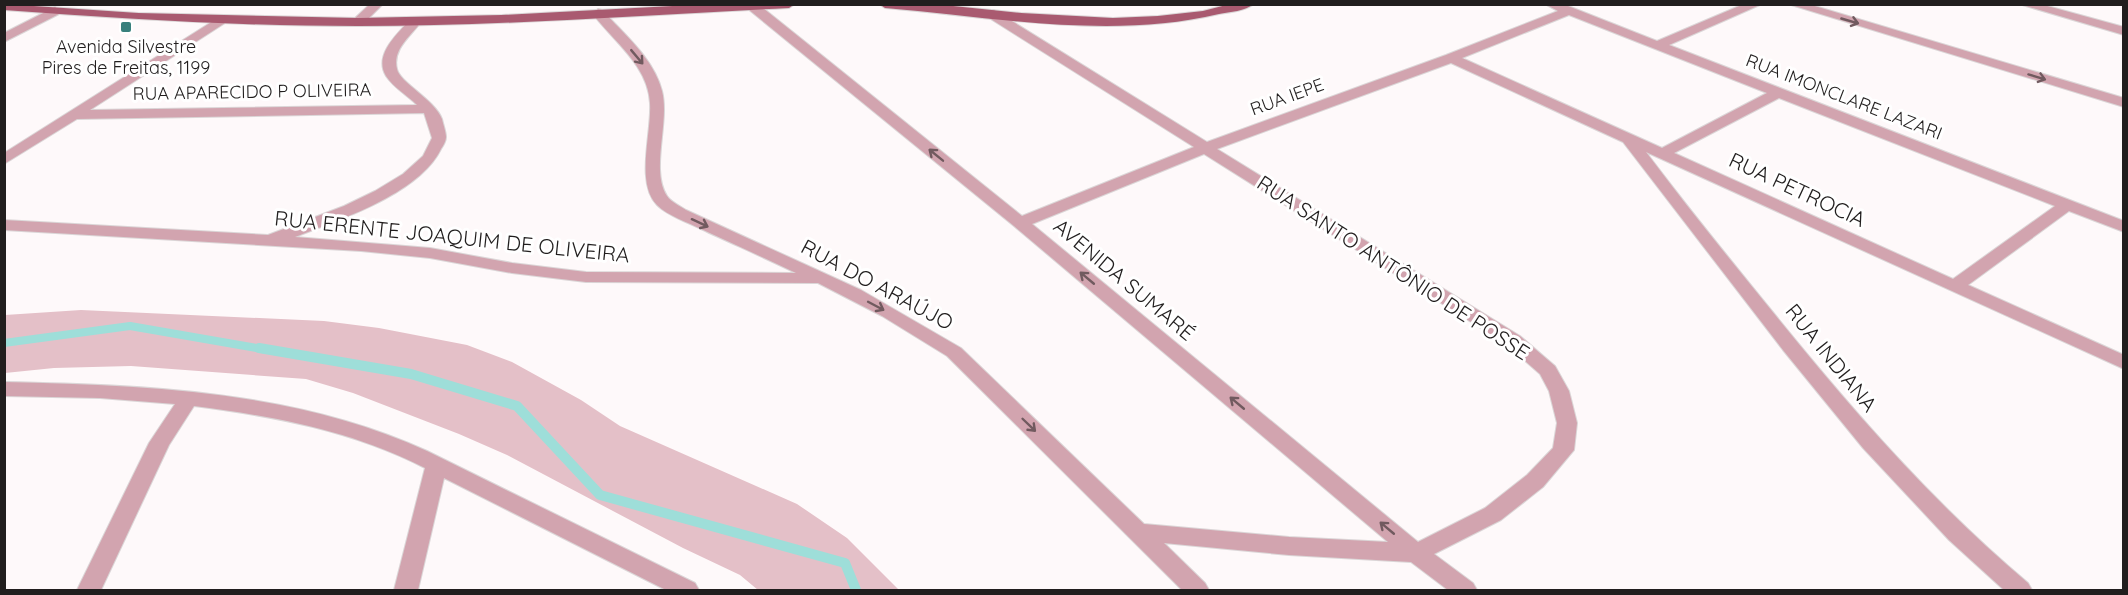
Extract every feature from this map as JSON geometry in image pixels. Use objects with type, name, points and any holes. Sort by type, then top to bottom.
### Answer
[{"type":"main road","points":[[4,6],[220,20],[415,22],[789,4]]},
{"type":"main road","points":[[885,4],[1059,20],[1143,21],[1207,15],[1248,4]]},
{"type":"street","points":[[358,22],[377,4]]},
{"type":"street","name":"RUA IMONCLARE LAZARI","points":[[1551,4],[2124,227]]},
{"type":"street","points":[[1656,46],[1756,4]]},
{"type":"street","points":[[1794,4],[2124,103]]},
{"type":"street","points":[[2025,4],[2124,31]]},
{"type":"street","name":"AVENIDA SUMARÉ","points":[[752,6],[1020,223],[1416,553],[1465,591]]},
{"type":"street","points":[[4,38],[55,11]]},
{"type":"street","name":"RUA IEPE","points":[[1020,223],[1205,148],[1451,58],[1569,11]]},
{"type":"street","name":"RUA DO ARAÚJO","points":[[598,13],[645,67],[656,92],[657,138],[654,171],[661,201],[680,213],[823,278],[922,330],[954,352],[1197,591]]},
{"type":"street","name":"RUA SANTO ANTÔNIO DE POSSE","points":[[990,13],[1513,340],[1548,370],[1559,391],[1567,423],[1563,450],[1535,481],[1493,514],[1416,553]]},
{"type":"street","points":[[4,160],[77,115],[220,20]]},
{"type":"street","points":[[270,241],[381,195],[412,175],[430,157],[439,137],[435,118],[392,75],[388,65],[388,57],[415,22]]},
{"type":"street","name":"RUA PETROCIA","points":[[1451,58],[2124,363]]},
{"type":"street","points":[[1663,153],[1778,93]]},
{"type":"street","name":"RUA APARECIDO P OLIVEIRA","points":[[77,115],[427,109]]},
{"type":"street","name":"RUA INDIANA","points":[[1627,137],[1703,237],[1878,453],[1940,518],[2020,591]]},
{"type":"street","points":[[1955,286],[2067,205]]},
{"type":"street","name":"RUA ERENTE JOAQUIM DE OLIVEIRA","points":[[4,225],[430,253],[586,277],[823,278]]},
{"type":"street","points":[[4,389],[109,392],[189,398],[255,408],[321,422],[383,440],[687,591]]},
{"type":"street","points":[[89,591],[159,443],[189,398]]},
{"type":"street","points":[[406,591],[436,466]]},
{"type":"street","points":[[1139,532],[1289,546],[1416,553]]},
{"type":"shaded area","points":[[81,310],[324,321],[379,328],[467,345],[512,362],[581,400],[620,426],[797,504],[847,538],[899,590],[758,590],[740,575],[683,548],[507,455],[353,393],[306,379],[131,366],[54,368],[5,373],[5,315]]},
{"type":"waterway","points":[[4,343],[130,326],[268,350]]},
{"type":"waterway","points":[[259,348],[411,374],[517,406],[600,495],[845,563],[856,590]]},
{"type":"place","name":"Avenida Silvestre Pires de Freitas, 1199","points":[[126,27]]}]
